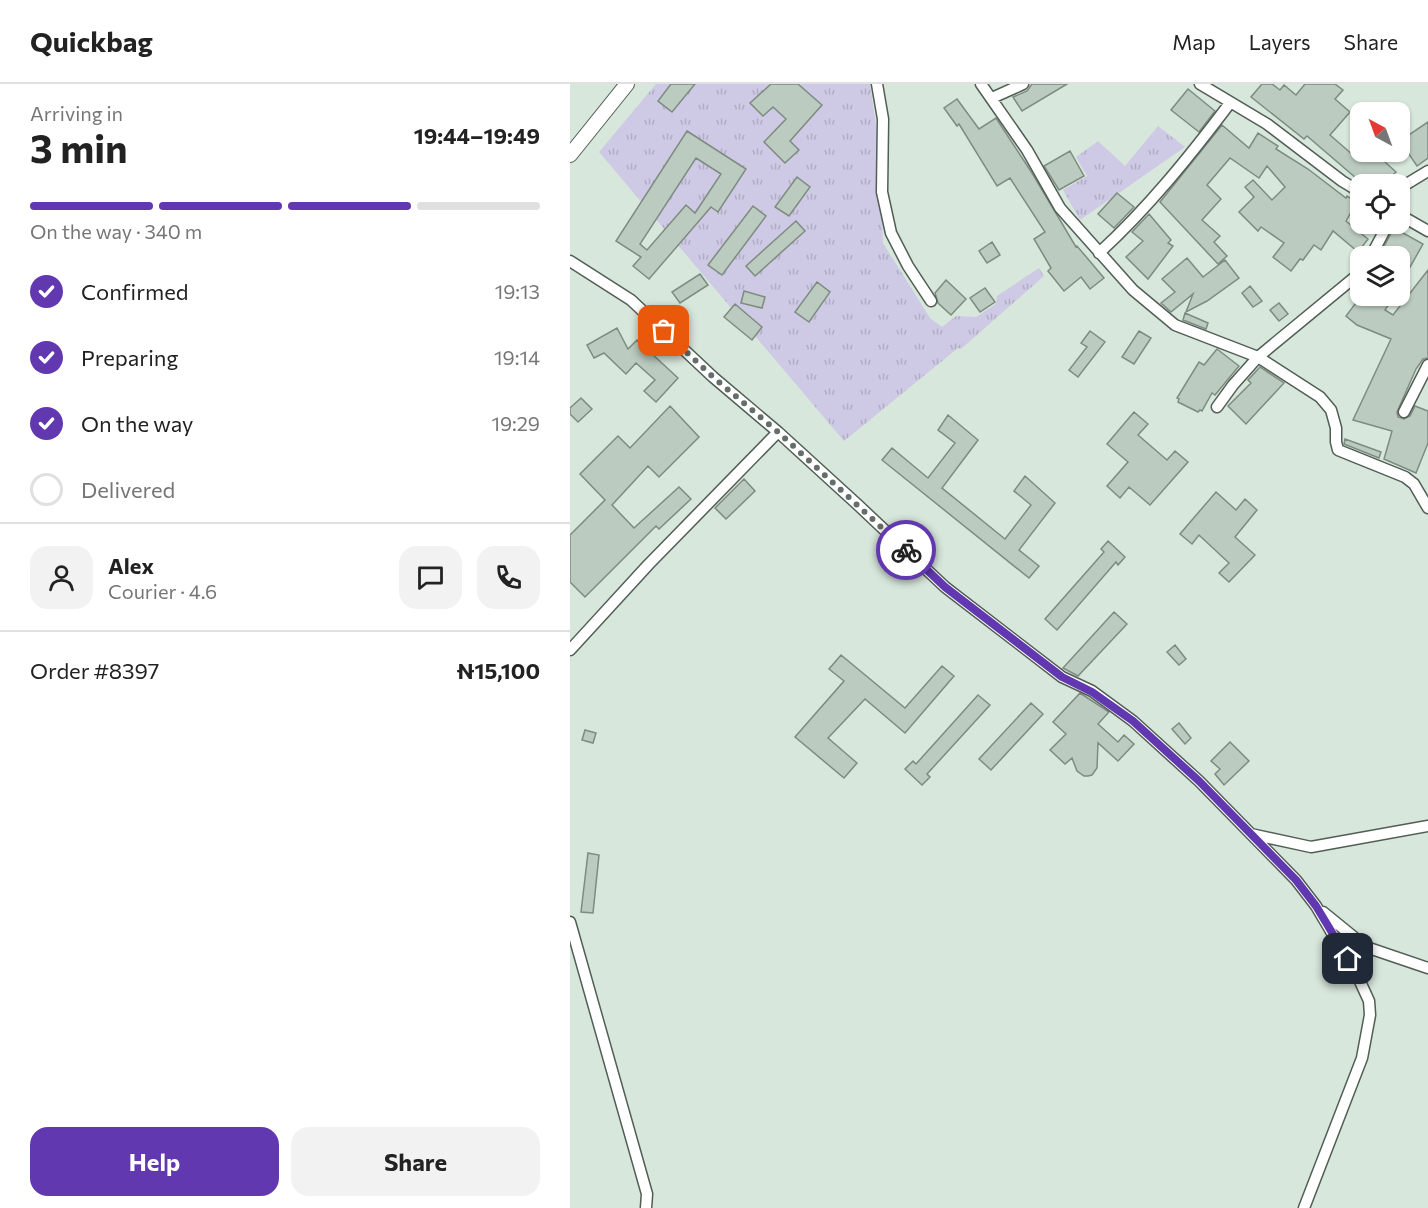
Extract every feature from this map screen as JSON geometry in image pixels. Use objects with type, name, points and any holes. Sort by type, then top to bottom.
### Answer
[{"type":"street","points":[[570,155],[627,84]]},
{"type":"street","points":[[877,84],[883,119],[882,192],[891,233],[908,266],[931,301]]},
{"type":"street","points":[[981,84],[1026,150],[1060,208],[1133,290],[1175,325],[1258,357],[1320,397],[1331,410],[1336,428],[1338,450],[1405,477],[1414,484],[1428,507]]},
{"type":"street","points":[[992,98],[1023,84]]},
{"type":"street","points":[[1200,84],[1268,124],[1350,185]]},
{"type":"street","points":[[1099,253],[1122,232],[1156,194],[1200,143],[1230,103]]},
{"type":"street","points":[[1410,182],[1428,171]]},
{"type":"street","points":[[1410,220],[1428,231]]},
{"type":"street","points":[[570,261],[631,300],[945,587],[1062,677],[1092,692],[1133,721],[1199,781],[1296,880],[1316,906],[1358,976],[1369,1001],[1370,1015],[1362,1058],[1304,1208]]},
{"type":"street","points":[[1217,407],[1258,357],[1350,279]]},
{"type":"street","points":[[1404,412],[1428,364]]},
{"type":"street","points":[[570,650],[778,432]]},
{"type":"street","points":[[1251,834],[1311,847],[1362,840],[1428,826]]},
{"type":"street","points":[[1316,906],[1366,947],[1428,968]]},
{"type":"street","points":[[570,922],[647,1194],[646,1208]]},
{"type":"green space","points":[[656,84],[870,84],[879,146],[883,243],[930,318],[942,327],[956,316],[976,317],[996,304],[997,296],[1039,268],[1044,276],[961,349],[958,348],[844,441],[599,152]]},
{"type":"green space","points":[[1158,126],[1185,147],[1080,220],[1063,190],[1087,176],[1076,157],[1098,141],[1125,166]]},
{"type":"building","points":[[671,84],[695,84],[672,112],[658,101]]},
{"type":"building","points":[[771,84],[798,84],[822,105],[790,141],[799,150],[785,163],[764,142],[786,119],[773,107],[763,116],[750,103]]},
{"type":"building","points":[[1032,84],[1067,84],[1022,111],[1013,97],[1027,91]]},
{"type":"building","points":[[1262,84],[1272,84],[1280,90],[1284,85],[1296,95],[1305,84],[1335,84],[1343,90],[1335,99],[1350,112],[1330,135],[1350,152],[1350,162],[1385,162],[1396,172],[1394,174],[1351,174],[1307,136],[1304,139],[1251,97]]},
{"type":"building","points":[[1188,89],[1215,111],[1199,132],[1171,110]]},
{"type":"building","points":[[957,99],[979,129],[996,118],[1076,247],[1104,278],[1090,289],[1081,277],[1064,291],[1048,271],[1051,268],[1034,239],[1045,232],[1010,178],[997,186],[959,124],[957,126],[944,108]]},
{"type":"building","points":[[1428,122],[1428,158],[1417,166],[1410,156],[1410,134]]},
{"type":"building","points":[[1222,125],[1249,148],[1258,133],[1278,146],[1276,149],[1308,169],[1346,198],[1347,196],[1350,198],[1350,214],[1346,221],[1350,224],[1350,234],[1362,234],[1368,239],[1363,246],[1351,246],[1333,231],[1321,250],[1314,245],[1291,271],[1273,257],[1284,243],[1261,227],[1258,231],[1239,212],[1254,197],[1245,187],[1253,180],[1272,200],[1285,187],[1267,166],[1259,178],[1230,158],[1207,185],[1221,199],[1202,220],[1220,236],[1214,242],[1227,256],[1218,264],[1160,202]]},
{"type":"building","points":[[687,131],[746,169],[718,212],[711,207],[649,279],[633,266],[641,257],[616,241]],"holes":[[[696,158],[721,174],[695,213],[686,205],[647,250],[640,244]]]},
{"type":"building","points":[[1070,151],[1084,176],[1059,190],[1044,166]]},
{"type":"building","points":[[797,177],[810,187],[789,216],[775,207]]},
{"type":"building","points":[[1117,193],[1134,207],[1114,228],[1098,214]]},
{"type":"building","points":[[753,206],[766,216],[722,275],[708,265]]},
{"type":"building","points":[[1149,214],[1171,240],[1168,243],[1173,246],[1148,279],[1126,257],[1143,241],[1132,232]]},
{"type":"building","points":[[796,221],[805,231],[755,276],[746,266]]},
{"type":"building","points":[[1391,234],[1405,234],[1423,244],[1410,267],[1410,246],[1384,246]]},
{"type":"building","points":[[992,242],[1000,255],[987,263],[979,251]]},
{"type":"building","points":[[1187,258],[1203,277],[1225,260],[1239,278],[1207,301],[1186,312],[1193,294],[1171,312],[1161,303],[1175,292],[1162,279]]},
{"type":"building","points":[[1428,270],[1428,358],[1423,359],[1416,369],[1397,412],[1398,417],[1404,419],[1410,416],[1415,406],[1428,411],[1428,443],[1416,473],[1384,459],[1392,431],[1353,420],[1391,339],[1357,325],[1346,316],[1354,306],[1388,306],[1385,310],[1393,315],[1400,306],[1410,306],[1410,293]]},
{"type":"building","points":[[700,274],[708,285],[680,303],[672,292]]},
{"type":"building","points":[[946,280],[966,299],[951,315],[938,303],[935,293]]},
{"type":"building","points":[[817,282],[830,292],[809,322],[795,312]]},
{"type":"building","points":[[1250,286],[1262,301],[1253,307],[1242,293]]},
{"type":"building","points":[[985,288],[995,302],[980,312],[970,298]]},
{"type":"building","points":[[744,291],[765,297],[762,308],[741,303]]},
{"type":"building","points":[[1279,303],[1288,314],[1279,321],[1270,310]]},
{"type":"building","points":[[735,304],[762,327],[752,340],[724,317]]},
{"type":"building","points":[[1185,313],[1208,323],[1206,329],[1183,320]]},
{"type":"building","points":[[617,328],[628,349],[637,340],[678,378],[656,402],[644,391],[655,380],[636,363],[626,374],[604,353],[594,358],[587,345]]},
{"type":"building","points":[[1090,331],[1105,342],[1078,377],[1069,370],[1087,347],[1081,343]]},
{"type":"building","points":[[1139,331],[1151,338],[1134,364],[1122,357]]},
{"type":"building","points":[[1217,349],[1239,366],[1215,395],[1212,393],[1202,411],[1198,412],[1178,402],[1177,398],[1199,362],[1204,365]]},
{"type":"building","points":[[1260,367],[1284,383],[1246,424],[1228,406],[1251,383],[1248,380]]},
{"type":"building","points":[[581,398],[592,409],[578,422],[570,414],[570,408]]},
{"type":"building","points":[[670,406],[699,437],[659,477],[648,466],[612,505],[634,528],[679,487],[691,499],[659,529],[656,526],[585,597],[570,582],[570,535],[605,500],[580,474],[618,436],[630,448]]},
{"type":"building","points":[[1134,412],[1148,424],[1138,435],[1167,460],[1175,451],[1188,462],[1150,505],[1129,487],[1120,498],[1107,486],[1128,462],[1107,444]]},
{"type":"building","points":[[948,415],[978,440],[942,488],[1005,539],[1031,505],[1014,491],[1025,476],[1055,503],[1019,550],[1039,566],[1029,578],[882,460],[892,448],[928,478],[955,443],[938,430]]},
{"type":"building","points":[[1345,439],[1381,452],[1379,458],[1344,444]]},
{"type":"building","points":[[744,479],[755,491],[726,519],[715,508]]},
{"type":"building","points":[[1216,492],[1236,510],[1245,499],[1257,510],[1235,537],[1255,555],[1229,582],[1219,573],[1229,563],[1199,535],[1192,544],[1180,534]]},
{"type":"building","points":[[1108,541],[1125,557],[1118,565],[1116,562],[1057,630],[1045,619],[1104,552],[1101,549]]},
{"type":"building","points":[[1114,612],[1127,624],[1078,676],[1063,668]]},
{"type":"building","points":[[1175,645],[1186,659],[1179,665],[1167,652]]},
{"type":"building","points":[[841,655],[905,708],[942,666],[954,676],[905,733],[865,699],[828,738],[857,763],[844,778],[795,737],[844,681],[829,669]]},
{"type":"building","points":[[1080,693],[1109,712],[1098,724],[1118,742],[1124,735],[1134,744],[1118,761],[1098,743],[1097,768],[1092,775],[1088,776],[1077,771],[1072,758],[1065,764],[1050,750],[1066,734],[1053,722]]},
{"type":"building","points":[[978,695],[990,705],[927,774],[930,777],[922,785],[905,769],[913,761],[916,764]]},
{"type":"building","points":[[1031,703],[1043,714],[991,770],[979,759]]},
{"type":"building","points":[[1179,723],[1191,738],[1185,744],[1172,729]]},
{"type":"building","points":[[585,730],[596,733],[593,743],[582,740]]},
{"type":"building","points":[[1230,742],[1249,761],[1224,785],[1215,774],[1220,769],[1211,761]]},
{"type":"building","points":[[588,853],[599,855],[593,913],[581,912]]},
{"type":"way so far","points":[[664,331],[906,550]]},
{"type":"route","points":[[906,550],[945,587],[1062,677],[1092,692],[1133,721],[1199,781],[1296,880],[1316,906],[1348,959]]}]
